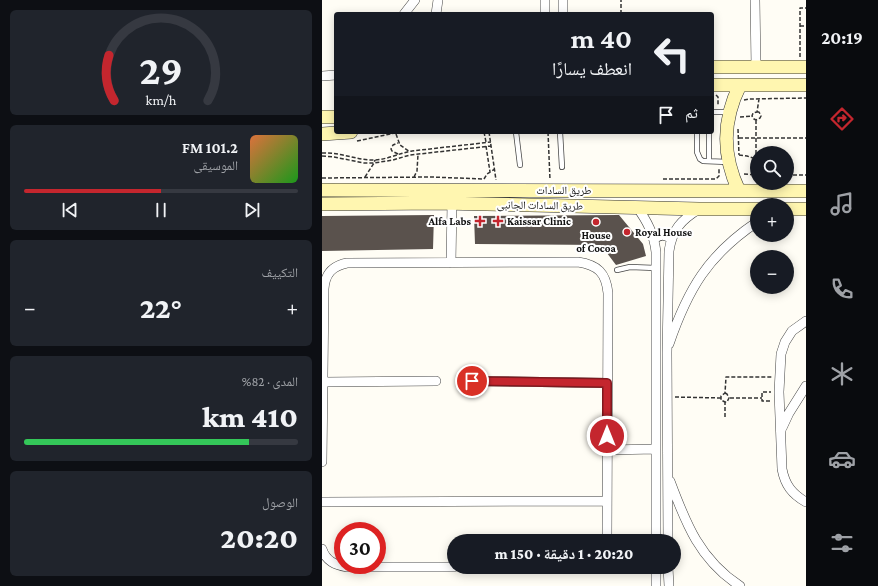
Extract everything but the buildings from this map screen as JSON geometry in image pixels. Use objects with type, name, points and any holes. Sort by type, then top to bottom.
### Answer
[{"type":"main road","points":[[714,67],[803,67]]},
{"type":"main road","points":[[714,90],[740,85],[806,85]]},
{"type":"main road","points":[[739,191],[731,172],[724,162],[728,113],[740,85]]},
{"type":"main road","points":[[322,117],[334,117]]},
{"type":"main road","points":[[322,134],[352,137]]},
{"type":"main road","points":[[547,185],[572,206]]},
{"type":"main road","name":"طريق السادات","points":[[322,190],[547,185],[739,191],[806,191]]},
{"type":"main road","points":[[356,204],[372,190]]},
{"type":"main road","name":"طريق السادات الجانبى","points":[[322,204],[452,203],[636,208],[750,209]]},
{"type":"main road","points":[[794,209],[806,209]]},
{"type":"street","points":[[406,12],[415,0]]},
{"type":"street","points":[[436,12],[438,0]]},
{"type":"street","points":[[545,0],[545,12]]},
{"type":"street","points":[[563,0],[563,12]]},
{"type":"street","points":[[755,0],[756,67]]},
{"type":"street","points":[[322,76],[334,75]]},
{"type":"street","points":[[451,263],[452,203]]},
{"type":"street","points":[[636,208],[644,217],[650,228],[654,240],[656,268],[656,534]]},
{"type":"street","points":[[668,534],[666,353],[669,251],[671,239],[678,227],[687,216],[699,209]]},
{"type":"street","points":[[666,353],[682,309],[691,290],[702,274],[729,243],[750,227]]},
{"type":"street","points":[[654,240],[658,236],[662,235],[671,239]]},
{"type":"street","points":[[322,462],[325,281],[333,268],[340,264],[347,263],[588,263],[603,275],[607,284],[608,293],[607,534]]},
{"type":"street","points":[[806,321],[792,332],[785,342],[781,354],[780,377],[780,431],[784,480],[797,497],[806,502]]},
{"type":"street","points":[[323,382],[436,381]]},
{"type":"street","points":[[472,381],[607,383]]},
{"type":"street","points":[[780,431],[789,413],[806,386]]},
{"type":"street","points":[[656,421],[667,420]]},
{"type":"street","points":[[607,450],[656,450]]},
{"type":"street","points":[[668,474],[687,525],[696,542],[720,571],[740,586]]},
{"type":"street","points":[[322,502],[607,501]]},
{"type":"street","points":[[322,549],[328,560],[333,564],[347,567],[447,567]]},
{"type":"street","points":[[656,574],[656,586]]},
{"type":"street","points":[[668,574],[669,586]]},
{"type":"street","points":[[670,574],[675,586]]},
{"type":"lane","points":[[714,112],[728,113]]},
{"type":"lane","points":[[516,134],[520,165]]},
{"type":"lane","points":[[560,134],[562,167]]},
{"type":"lane","points":[[697,134],[698,157],[701,160],[724,162]]},
{"type":"lane","points":[[709,134],[709,161]]},
{"type":"lane","points":[[617,270],[630,267],[656,268]]},
{"type":"path","points":[[621,0],[621,12]]},
{"type":"path","points":[[803,67],[800,8],[806,8]]},
{"type":"path","points":[[800,26],[806,26]]},
{"type":"path","points":[[714,91],[728,113],[752,116],[754,120],[756,120],[756,146]]},
{"type":"path","points":[[741,102],[749,99],[806,98]]},
{"type":"path","points":[[752,116],[757,112],[759,99]]},
{"type":"path","points":[[756,120],[761,116],[759,112],[757,112]]},
{"type":"path","points":[[738,124],[739,155],[750,157]]},
{"type":"path","points":[[352,137],[385,134]]},
{"type":"path","points":[[396,134],[398,143],[402,148],[410,152]]},
{"type":"path","points":[[484,134],[490,172]]},
{"type":"path","points":[[322,178],[414,177],[496,180],[489,134]]},
{"type":"path","points":[[547,185],[548,134]]},
{"type":"path","points":[[739,138],[806,138]]},
{"type":"path","points":[[322,153],[365,160],[374,160],[410,152],[491,142]]},
{"type":"path","points":[[398,143],[393,145],[391,149],[398,155]]},
{"type":"path","points":[[322,156],[364,163],[374,163],[410,155],[491,146]]},
{"type":"path","points":[[401,154],[402,148]]},
{"type":"path","points":[[414,177],[417,172],[418,154]]},
{"type":"path","points":[[365,177],[374,163],[374,160]]},
{"type":"path","points":[[657,179],[716,179],[719,176],[724,162]]},
{"type":"path","points":[[484,179],[495,169]]},
{"type":"path","points":[[741,172],[750,175]]},
{"type":"path","points":[[794,175],[806,175]]},
{"type":"path","points":[[721,398],[721,396],[725,393],[726,377],[780,377]]},
{"type":"path","points":[[762,398],[762,392],[780,396]]},
{"type":"path","points":[[725,393],[730,398]]},
{"type":"path","points":[[725,402],[730,398],[762,398],[762,401],[780,396]]},
{"type":"path","points":[[667,397],[721,398],[721,400],[725,402],[725,416]]},
{"type":"place","name":"Alfa Labs","points":[[480,221]]},
{"type":"place","name":"Kaissar Clinic","points":[[498,221]]},
{"type":"place","name":"House of Cocoa","points":[[596,222]]},
{"type":"place","name":"Royal House","points":[[627,232]]},
{"type":"route","points":[[472,381],[607,383],[607,436]]}]
